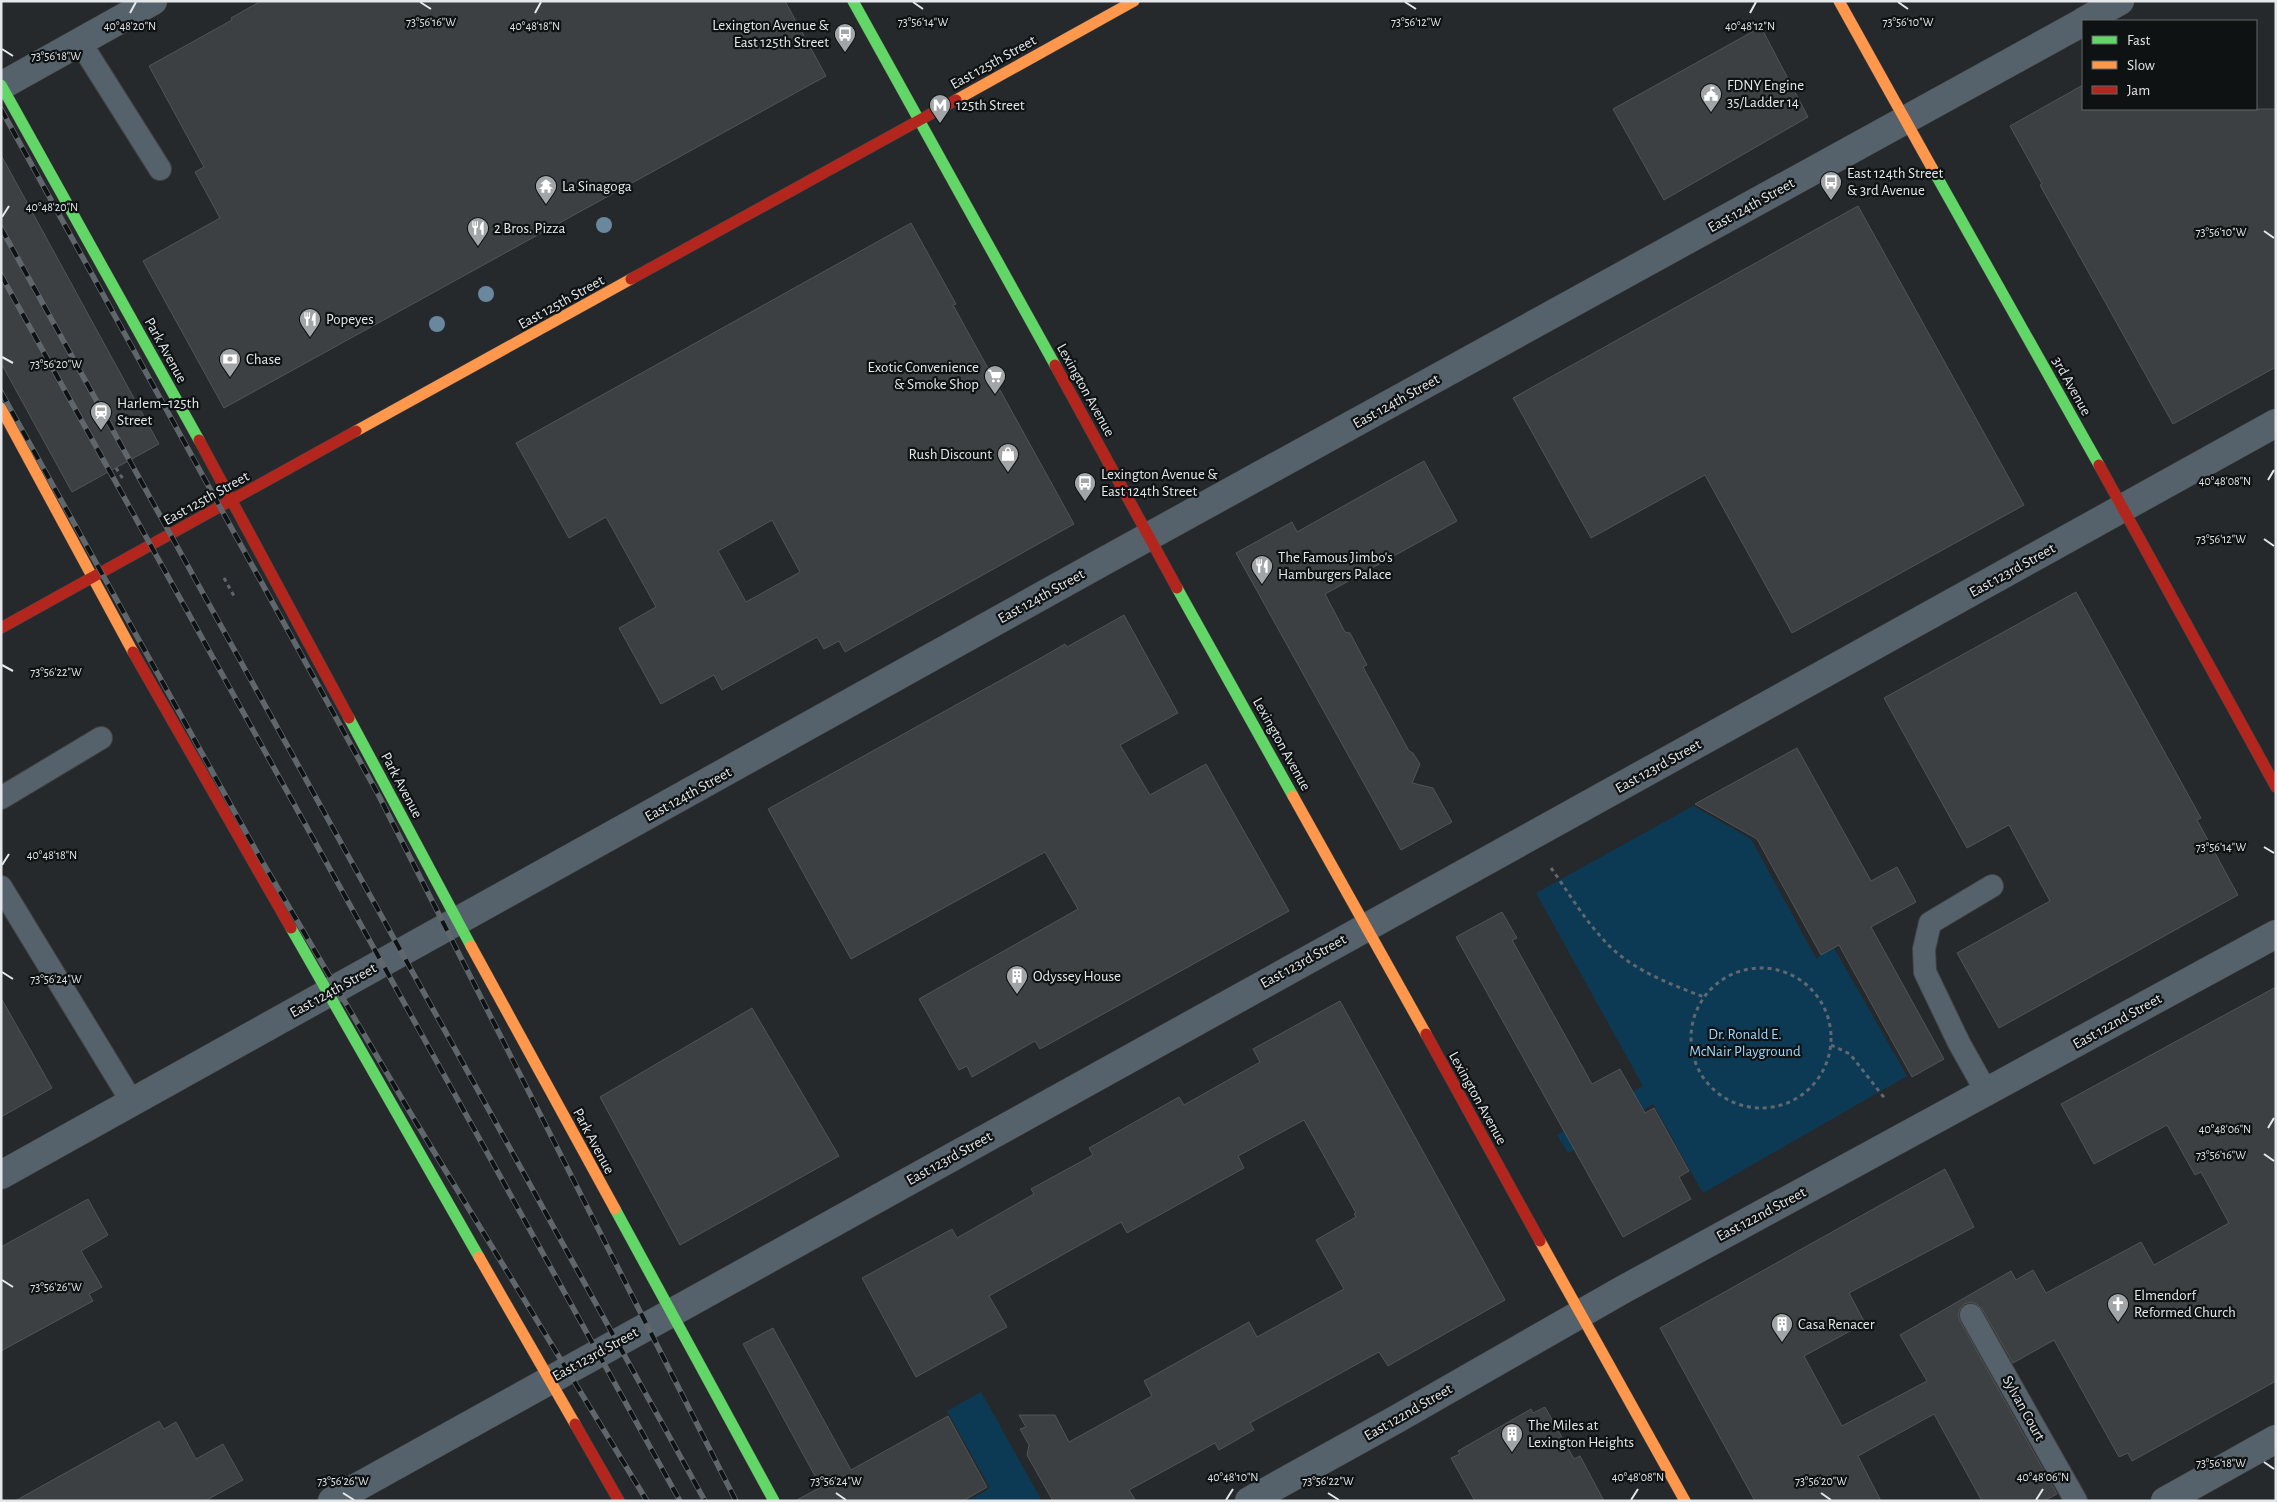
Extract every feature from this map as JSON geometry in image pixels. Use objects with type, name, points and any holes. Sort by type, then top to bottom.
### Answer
[{"type":"main road","name":"Lexington Avenue","points":[[853,1],[1579,1313],[1685,1501]]},
{"type":"main road","name":"East 125th Street","points":[[1,628],[1134,1]]},
{"type":"main road","name":"3rd Avenue","points":[[1839,1],[2123,508],[2276,787]]},
{"type":"main road","name":"Park Avenue","points":[[1,85],[232,500],[458,921],[774,1501]]},
{"type":"main road","points":[[1,408],[123,634],[327,994],[551,1378],[619,1501]]},
{"type":"street","points":[[1,85],[153,1]]},
{"type":"street","name":"East 124th Street","points":[[2086,20],[2120,1]]},
{"type":"street","name":"East 124th Street","points":[[1,1175],[1149,537],[2082,22]]},
{"type":"street","name":"East 123rd Street","points":[[332,1501],[2276,423]]},
{"type":"street","name":"East 122nd Street","points":[[1249,1501],[1395,1420],[1579,1313],[1987,1093],[2276,934]]},
{"type":"street","points":[[2165,1501],[2276,1440]]},
{"type":"lane","points":[[80,42],[160,169]]},
{"type":"lane","points":[[1,798],[101,738]]},
{"type":"lane","points":[[1987,1093],[1959,1043],[1925,972],[1924,949],[1930,923],[1992,886]]},
{"type":"lane","points":[[1,887],[132,1102]]},
{"type":"lane","name":"Sylvan Court","points":[[1972,1315],[2076,1501]]},
{"type":"path","points":[[116,468],[123,479]]},
{"type":"path","points":[[224,578],[234,596]]},
{"type":"path","points":[[1550,868],[1601,938],[1624,958],[1658,980],[1704,997]]},
{"type":"path","points":[[1763,967],[1786,971],[1806,983],[1821,1000],[1830,1022],[1831,1045],[1826,1066],[1815,1084],[1798,1098],[1778,1106],[1757,1108],[1736,1104],[1718,1094],[1703,1078],[1694,1059],[1691,1038],[1694,1016],[1704,997],[1720,981],[1740,970],[1763,967]]},
{"type":"path","points":[[1831,1045],[1850,1054],[1886,1100]]},
{"type":"green space","name":"Dr. Ronald E. McNair Playground","points":[[1693,806],[1751,839],[1816,958],[1834,948],[1907,1076],[1703,1193],[1653,1104],[1568,1153],[1557,1135],[1643,1086],[1536,893]]},
{"type":"green space","points":[[981,1392],[1042,1501],[968,1501],[990,1488],[947,1411]]},
{"type":"building","points":[[261,1],[785,1],[826,76],[224,408],[143,261],[220,218],[195,172],[204,167],[149,66],[232,20],[231,18]]},
{"type":"building","name":"FDNY Engine 35/Ladder 14","points":[[1761,27],[1808,117],[1664,200],[1613,109]]},
{"type":"building","points":[[2082,86],[2082,110],[2276,109],[2276,367],[2173,424],[2040,185],[2042,184],[2010,126]]},
{"type":"building","points":[[1,155],[159,444],[72,492],[1,363]]},
{"type":"building","points":[[1858,206],[2024,505],[1792,633],[1705,475],[1591,538],[1513,398]]},
{"type":"building","points":[[911,223],[956,304],[953,305],[1074,524],[845,652],[839,641],[824,649],[817,637],[722,690],[714,675],[661,704],[619,628],[656,607],[606,517],[569,538],[516,443]],"holes":[[[772,520],[800,572],[746,602],[718,551]]]},
{"type":"building","points":[[1424,461],[1457,521],[1325,594],[1345,632],[1350,633],[1367,665],[1363,667],[1409,751],[1413,753],[1420,764],[1412,783],[1433,788],[1452,822],[1401,850],[1236,553],[1292,522],[1297,532]]},
{"type":"building","points":[[2076,592],[2201,818],[2197,820],[2238,895],[1999,1028],[1957,953],[2050,901],[2009,825],[1967,848],[1884,698]]},
{"type":"building","points":[[1124,615],[1178,713],[1120,745],[1150,795],[1206,764],[1289,911],[1040,1049],[1035,1041],[972,1077],[967,1066],[959,1070],[919,999],[1078,909],[1045,852],[851,959],[768,809],[1065,644],[1067,647]]},
{"type":"building","points":[[1797,748],[1871,881],[1897,867],[1916,902],[1871,927],[1944,1059],[1912,1077],[1839,945],[1821,955],[1757,839],[1695,804]]},
{"type":"building","points":[[1502,912],[1517,938],[1512,940],[1592,1084],[1620,1069],[1645,1113],[1654,1108],[1689,1171],[1679,1177],[1691,1199],[1623,1237],[1456,937]]},
{"type":"building","points":[[2276,987],[2276,1381],[2132,1461],[2128,1453],[2119,1457],[2054,1340],[2013,1363],[1982,1309],[1977,1304],[1971,1302],[1964,1304],[1960,1309],[1958,1315],[1960,1321],[2057,1494],[2044,1501],[1982,1501],[1934,1414],[1858,1456],[1881,1501],[1755,1501],[1660,1328],[1945,1169],[1974,1227],[1849,1293],[1865,1323],[1804,1356],[1842,1426],[1927,1381],[1900,1335],[2011,1271],[2016,1280],[2033,1270],[2046,1293],[2141,1242],[2154,1265],[2229,1223],[2201,1172],[2195,1175],[2167,1125],[2094,1164],[2061,1104]]},
{"type":"building","points":[[1,998],[52,1088],[1,1117]]},
{"type":"building","points":[[1340,1001],[1505,1300],[1388,1366],[1379,1352],[1250,1423],[1254,1430],[1219,1450],[1215,1443],[1129,1490],[1136,1501],[1053,1501],[1027,1455],[1029,1445],[1020,1429],[1026,1427],[1019,1415],[1055,1415],[1069,1442],[1152,1396],[1144,1381],[1249,1322],[1257,1337],[1344,1289],[1316,1240],[1356,1217],[1354,1214],[1356,1213],[1304,1120],[1238,1156],[1244,1168],[1127,1233],[1121,1222],[989,1296],[1007,1327],[916,1377],[862,1278],[952,1229],[957,1238],[1034,1194],[1031,1189],[1093,1155],[1089,1148],[1179,1097],[1184,1105],[1260,1062],[1253,1049]]},
{"type":"building","points":[[752,1008],[839,1156],[680,1245],[600,1097]]},
{"type":"building","points":[[88,1199],[108,1235],[81,1251],[102,1287],[89,1294],[93,1301],[1,1351],[1,1247]]},
{"type":"building","points":[[773,1328],[851,1470],[948,1416],[987,1487],[963,1501],[795,1501],[821,1487],[743,1344]]},
{"type":"building","name":"The Miles at Lexington Heights","points":[[1545,1407],[1574,1459],[1580,1456],[1604,1501],[1475,1501],[1451,1458],[1460,1454],[1458,1451],[1531,1409],[1533,1413]]},
{"type":"building","points":[[159,1421],[164,1429],[176,1422],[196,1459],[223,1444],[243,1480],[205,1501],[15,1501]]},
{"type":"railway","points":[[1,109],[379,796],[736,1501]]},
{"type":"railway","points":[[1,228],[705,1501]]},
{"type":"railway","points":[[1,275],[680,1501]]},
{"type":"railway","points":[[1,392],[263,863],[411,1114],[647,1501]]},
{"type":"traffic: fast","points":[[853,1],[1055,365]]},
{"type":"traffic: fast","points":[[1,85],[199,440]]},
{"type":"traffic: fast","points":[[1932,168],[2099,465]]},
{"type":"traffic: fast","points":[[1177,588],[1293,796]]},
{"type":"traffic: fast","points":[[349,718],[471,946]]},
{"type":"traffic: fast","points":[[291,928],[479,1257]]},
{"type":"traffic: fast","points":[[615,1209],[774,1501]]},
{"type":"traffic: slow","points":[[956,100],[1134,1]]},
{"type":"traffic: slow","points":[[1839,1],[1932,168]]},
{"type":"traffic: slow","points":[[356,431],[631,279]]},
{"type":"traffic: slow","points":[[1,408],[133,652]]},
{"type":"traffic: slow","points":[[1293,796],[1426,1034]]},
{"type":"traffic: slow","points":[[471,946],[615,1209]]},
{"type":"traffic: slow","points":[[1540,1241],[1685,1501]]},
{"type":"traffic: slow","points":[[479,1257],[575,1424]]},
{"type":"traffic: jam","points":[[631,279],[956,100]]},
{"type":"traffic: jam","points":[[1055,365],[1177,588]]},
{"type":"traffic: jam","points":[[1,628],[356,431]]},
{"type":"traffic: jam","points":[[199,440],[349,718]]},
{"type":"traffic: jam","points":[[2099,465],[2276,787]]},
{"type":"traffic: jam","points":[[133,652],[291,928]]},
{"type":"traffic: jam","points":[[1426,1034],[1540,1241]]},
{"type":"traffic: jam","points":[[575,1424],[619,1501]]},
{"type":"place","name":"Lexington Avenue & East 125th Street","points":[[845,53]]},
{"type":"place","name":"FDNY Engine 35/Ladder 14","points":[[1711,113]]},
{"type":"place","name":"125th Street","points":[[940,124]]},
{"type":"place","name":"East 124th Street & 3rd Avenue","points":[[1831,201]]},
{"type":"place","name":"La Sinagoga","points":[[546,205]]},
{"type":"place","name":"2 Bros. Pizza","points":[[478,247]]},
{"type":"place","name":"Popeyes","points":[[310,338]]},
{"type":"place","name":"Chase","points":[[230,378]]},
{"type":"place","name":"Exotic Convenience & Smoke Shop","points":[[995,395]]},
{"type":"place","name":"Harlem–125th Street","points":[[101,431]]},
{"type":"place","name":"Rush Discount","points":[[1008,473]]},
{"type":"place","name":"Lexington Avenue & East 124th Street","points":[[1085,502]]},
{"type":"place","name":"The Famous Jimbo's Hamburgers Palace","points":[[1262,585]]},
{"type":"place","name":"Odyssey House","points":[[1017,995]]},
{"type":"place","name":"Elmendorf Reformed Church","points":[[2118,1323]]},
{"type":"place","name":"Casa Renacer","points":[[1782,1343]]},
{"type":"place","name":"The Miles at Lexington Heights","points":[[1512,1453]]}]
